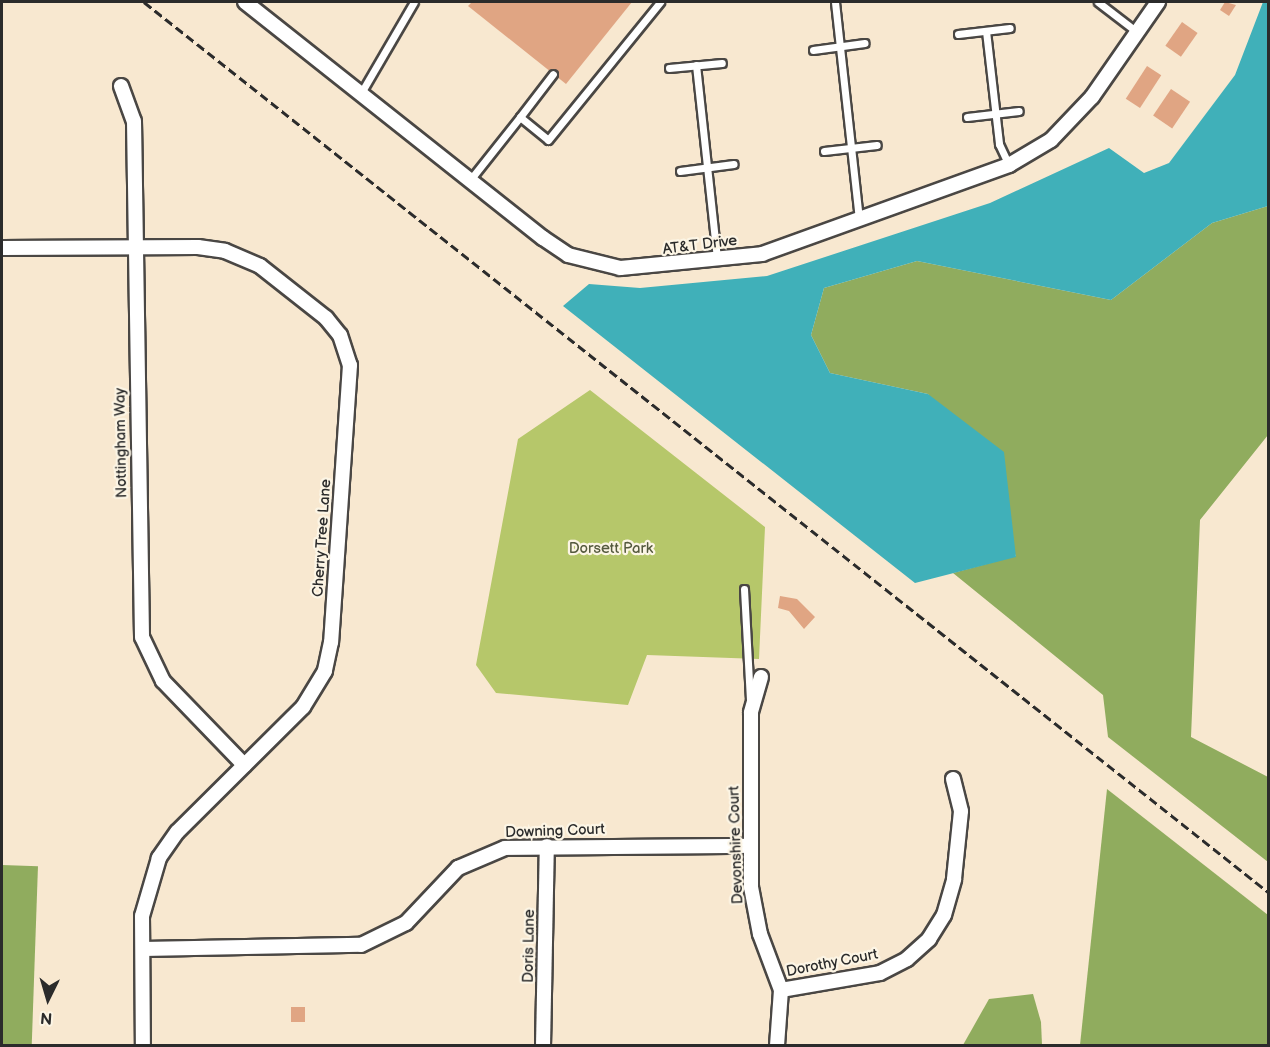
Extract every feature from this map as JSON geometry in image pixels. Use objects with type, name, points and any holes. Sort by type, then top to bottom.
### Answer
[{"type":"street","name":"AT&T Drive","points":[[247,2],[543,238],[568,255],[591,264],[620,268],[717,259],[780,249],[1009,165],[1051,140],[1092,98],[1158,2]]},
{"type":"street","name":"Nottingham Way","points":[[121,86],[134,121],[141,637],[163,681],[244,765]]},
{"type":"street","name":"Cherry Tree Lane","points":[[2,248],[198,247],[242,257],[271,274],[326,318],[340,335],[349,355],[351,372],[329,656],[319,684],[303,706],[177,832],[159,858],[145,898],[144,1046]]},
{"type":"street","name":"Devonshire Court","points":[[761,677],[751,712],[751,846],[755,913],[781,990],[777,1046]]},
{"type":"street","name":"Dorothy Court","points":[[781,990],[880,973],[907,959],[929,939],[944,915],[954,879],[961,811],[953,779]]},
{"type":"street","name":"Doris Lane","points":[[543,1046],[547,846]]},
{"type":"street","name":"Downing Court","points":[[143,949],[361,945],[406,923],[445,878],[470,860],[506,848],[751,846]]},
{"type":"lane","points":[[361,93],[414,2]]},
{"type":"lane","points":[[520,117],[548,140],[660,2]]},
{"type":"lane","points":[[835,2],[859,221]]},
{"type":"lane","points":[[1098,2],[1137,32]]},
{"type":"lane","points":[[958,34],[1010,28]]},
{"type":"lane","points":[[986,31],[999,144],[1009,165]]},
{"type":"lane","points":[[813,50],[865,43]]},
{"type":"lane","points":[[669,68],[722,63]]},
{"type":"lane","points":[[696,65],[717,259]]},
{"type":"lane","points":[[470,180],[554,74]]},
{"type":"lane","points":[[967,117],[1019,111]]},
{"type":"lane","points":[[824,151],[876,145]]},
{"type":"lane","points":[[680,171],[734,164]]},
{"type":"lane","points":[[744,589],[751,712]]},
{"type":"green space","points":[[1268,206],[1268,435],[1200,520],[1191,737],[1268,777],[1268,862],[1108,737],[1103,695],[953,573],[1016,556],[928,394],[830,373],[811,335],[824,288],[917,261],[1111,300],[1212,223]]},
{"type":"green space","name":"Dorsett Park","points":[[590,390],[765,527],[759,659],[647,655],[628,705],[496,693],[476,665],[518,439]]},
{"type":"green space","points":[[1107,789],[1268,915],[1268,1045],[1080,1045]]},
{"type":"green space","points":[[2,865],[38,866],[32,1046],[2,1045]]},
{"type":"green space","points":[[1033,994],[1041,1022],[1042,1045],[963,1045],[989,999]]},
{"type":"water","points":[[1263,2],[1268,2],[1268,206],[1212,223],[1111,300],[917,261],[824,288],[811,335],[830,373],[928,394],[1004,452],[1016,557],[915,583],[563,306],[589,284],[640,288],[767,276],[990,203],[1109,148],[1144,173],[1169,163],[1235,75]]},
{"type":"building","points":[[472,2],[632,2],[566,84],[468,6]]},
{"type":"building","points":[[1225,2],[1236,5],[1229,16],[1220,10]]},
{"type":"building","points":[[1182,22],[1198,33],[1181,57],[1165,46]]},
{"type":"building","points":[[1147,66],[1161,75],[1140,108],[1126,99]]},
{"type":"building","points":[[1171,89],[1190,102],[1172,128],[1153,116]]},
{"type":"building","points":[[780,596],[797,599],[815,617],[804,629],[789,611],[778,608]]},
{"type":"building","points":[[291,1007],[305,1007],[305,1022],[291,1022]]},
{"type":"railway","points":[[144,2],[1268,892]]}]
